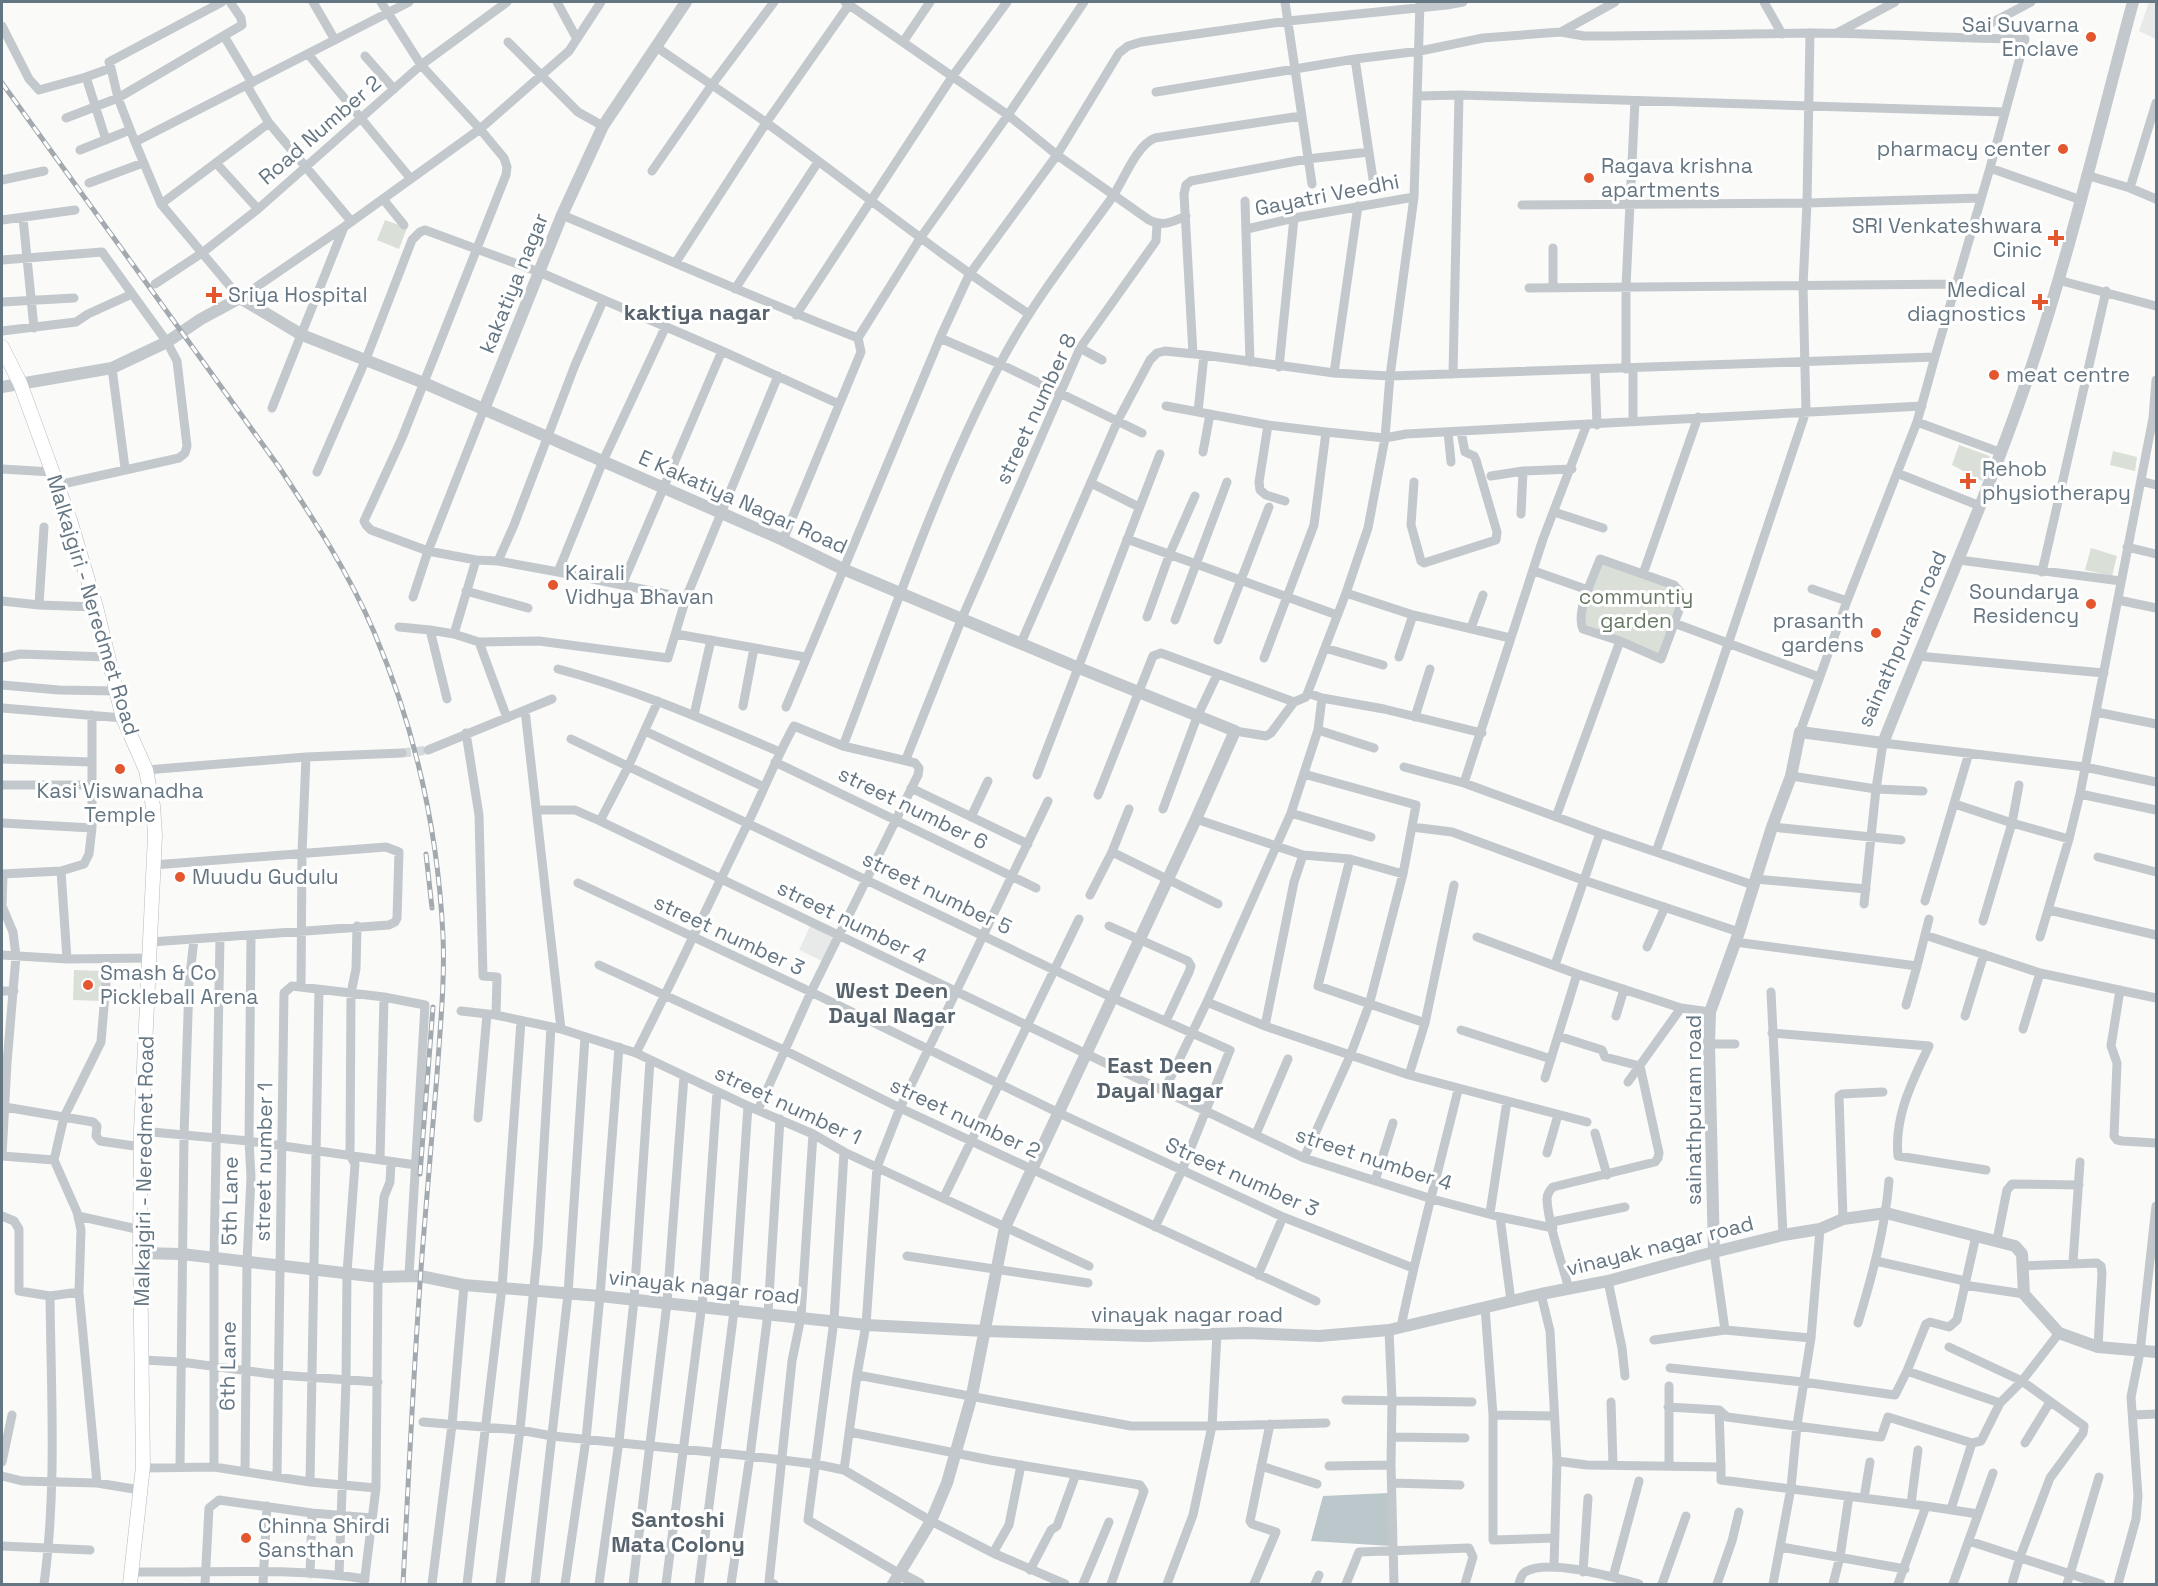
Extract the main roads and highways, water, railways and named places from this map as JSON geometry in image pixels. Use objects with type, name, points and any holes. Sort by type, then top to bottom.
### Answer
[{"type":"main road","name":"Malkajgiri - Neredmet Road","points":[[2,347],[20,383],[55,479],[96,608],[123,718],[146,770],[153,806],[154,865],[141,1131],[143,1468],[131,1578]]},
{"type":"tunnel","points":[[402,753],[428,750]]},
{"type":"railway","points":[[2,83],[279,467],[318,527],[354,589],[374,632],[389,668],[413,743],[436,858],[443,936],[443,971],[417,1328],[403,1584]]},
{"type":"railway","points":[[426,854],[432,908]]},
{"type":"railway","points":[[420,1174],[433,1007]]},
{"type":"place","name":"Sai Suvarna Enclave","points":[[2091,37]]},
{"type":"place","name":"pharmacy center","points":[[2063,149]]},
{"type":"place","name":"Ragava krishna apartments","points":[[1589,178]]},
{"type":"place","name":"SRI Venkateshwara Cinic","points":[[2056,238]]},
{"type":"place","name":"Sriya Hospital","points":[[214,295]]},
{"type":"place","name":"Medical diagnostics","points":[[2040,302]]},
{"type":"place","name":"meat centre","points":[[1994,375]]},
{"type":"place","name":"Rehob physiotherapy","points":[[1968,481]]},
{"type":"place","name":"Kairali Vidhya Bhavan","points":[[553,585]]},
{"type":"place","name":"Soundarya Residency","points":[[2091,604]]},
{"type":"place","name":"prasanth gardens","points":[[1876,633]]},
{"type":"place","name":"Kasi Viswanadha Temple","points":[[120,769]]},
{"type":"place","name":"Muudu Gudulu","points":[[180,877]]},
{"type":"place","name":"Smash & Co Pickleball Arena","points":[[88,985]]},
{"type":"place","name":"Chinna Shirdi Sansthan","points":[[246,1538]]},
{"type":"district","name":"kaktiya nagar","points":[[697,312]]},
{"type":"district","name":"West Deen Dayal Nagar","points":[[892,1002]]},
{"type":"district","name":"East Deen Dayal Nagar","points":[[1160,1078]]},
{"type":"district","name":"Santoshi Mata Colony","points":[[678,1532]]},
{"type":"park label","name":"communtiy garden","points":[[1636,609]]}]
